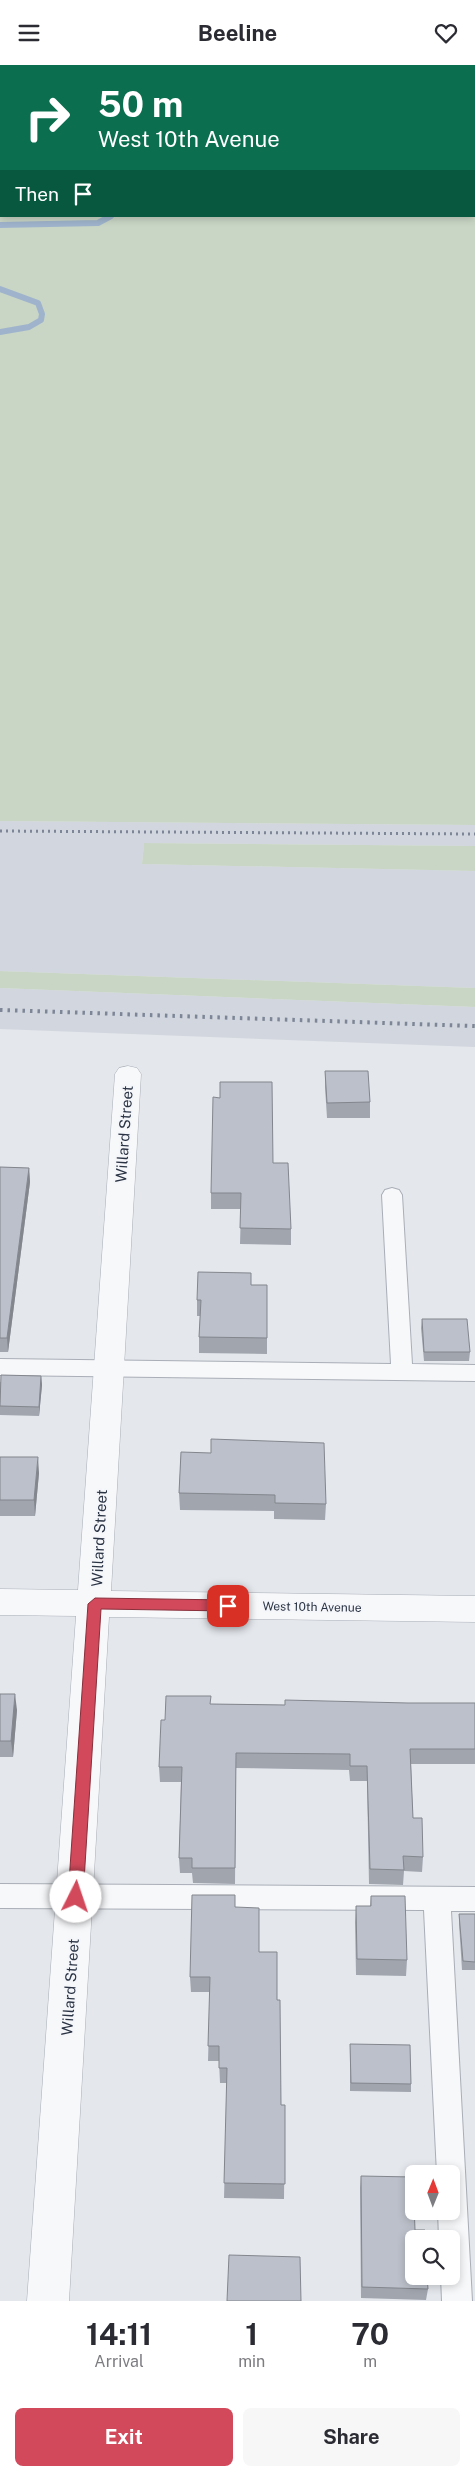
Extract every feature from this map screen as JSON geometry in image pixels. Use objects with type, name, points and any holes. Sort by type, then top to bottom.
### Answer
[{"type":"street","name":"Willard Street","points":[[48,2301],[76,1897],[128,1074]]},
{"type":"street","name":"West 10th Avenue","points":[[0,1603],[475,1609]]},
{"type":"lane","points":[[392,1195],[402,1372]]},
{"type":"lane","points":[[0,1367],[475,1373]]},
{"type":"lane","points":[[0,1896],[475,1899]]},
{"type":"lane","points":[[437,1899],[451,2165]]},
{"type":"lane","points":[[453,2220],[457,2301]]},
{"type":"shaded area","points":[[0,821],[475,825],[475,846],[144,843],[142,864],[475,871],[475,988],[0,971]]},
{"type":"shaded area","points":[[0,988],[475,1007],[475,1047],[0,1029]]},
{"type":"green space","points":[[0,217],[475,217],[475,825],[0,821]]},
{"type":"green space","points":[[144,843],[475,846],[475,871],[142,864]]},
{"type":"green space","points":[[0,971],[475,988],[475,1007],[0,988]]},
{"type":"building","points":[[325,1071],[368,1071],[370,1102],[327,1103]]},
{"type":"building","points":[[220,1082],[272,1082],[273,1163],[288,1163],[291,1229],[240,1228],[241,1193],[211,1193],[213,1097],[220,1098]]},
{"type":"building","points":[[0,1167],[29,1168],[7,1338],[0,1338]]},
{"type":"building","points":[[198,1272],[251,1273],[251,1285],[267,1285],[267,1338],[199,1337],[201,1300],[197,1300]]},
{"type":"building","points":[[422,1319],[467,1319],[470,1352],[424,1352]]},
{"type":"building","points":[[1,1375],[41,1376],[39,1407],[0,1406]]},
{"type":"building","points":[[211,1439],[324,1443],[326,1504],[275,1503],[275,1495],[179,1493],[181,1452],[211,1453]]},
{"type":"building","points":[[0,1457],[38,1457],[34,1500],[0,1500]]},
{"type":"building","points":[[0,1694],[15,1694],[11,1741],[0,1741]]},
{"type":"building","points":[[166,1696],[211,1696],[210,1704],[285,1705],[285,1700],[475,1703],[475,1749],[410,1749],[413,1818],[422,1818],[423,1857],[403,1856],[404,1870],[370,1869],[367,1766],[350,1766],[350,1754],[236,1753],[235,1868],[192,1868],[192,1858],[179,1858],[182,1767],[159,1767],[161,1720],[165,1720]]},
{"type":"building","points":[[192,1895],[235,1895],[235,1907],[259,1908],[259,1952],[277,1952],[277,2000],[280,2000],[281,2105],[285,2105],[285,2184],[224,2183],[227,2068],[219,2068],[219,2046],[208,2046],[210,1977],[190,1977]]},
{"type":"building","points":[[371,1896],[405,1896],[407,1960],[357,1959],[356,1906],[371,1906]]},
{"type":"building","points":[[459,1914],[475,1914],[475,1962],[463,1961]]},
{"type":"building","points":[[350,2044],[410,2045],[411,2084],[351,2083]]},
{"type":"building","points":[[361,2176],[405,2177],[405,2220],[415,2220],[415,2230],[405,2230],[405,2285],[428,2285],[428,2289],[362,2287]]},
{"type":"building","points":[[229,2255],[300,2257],[301,2301],[227,2301]]},
{"type":"waterway","points":[[0,225],[98,223],[109,217]]},
{"type":"waterway","points":[[0,289],[38,303],[42,314],[41,320],[29,327],[0,332]]},
{"type":"railway","points":[[0,831],[475,834]]},
{"type":"railway","points":[[0,1010],[475,1026]]},
{"type":"route","points":[[76,1897],[95,1604],[228,1606]]}]
